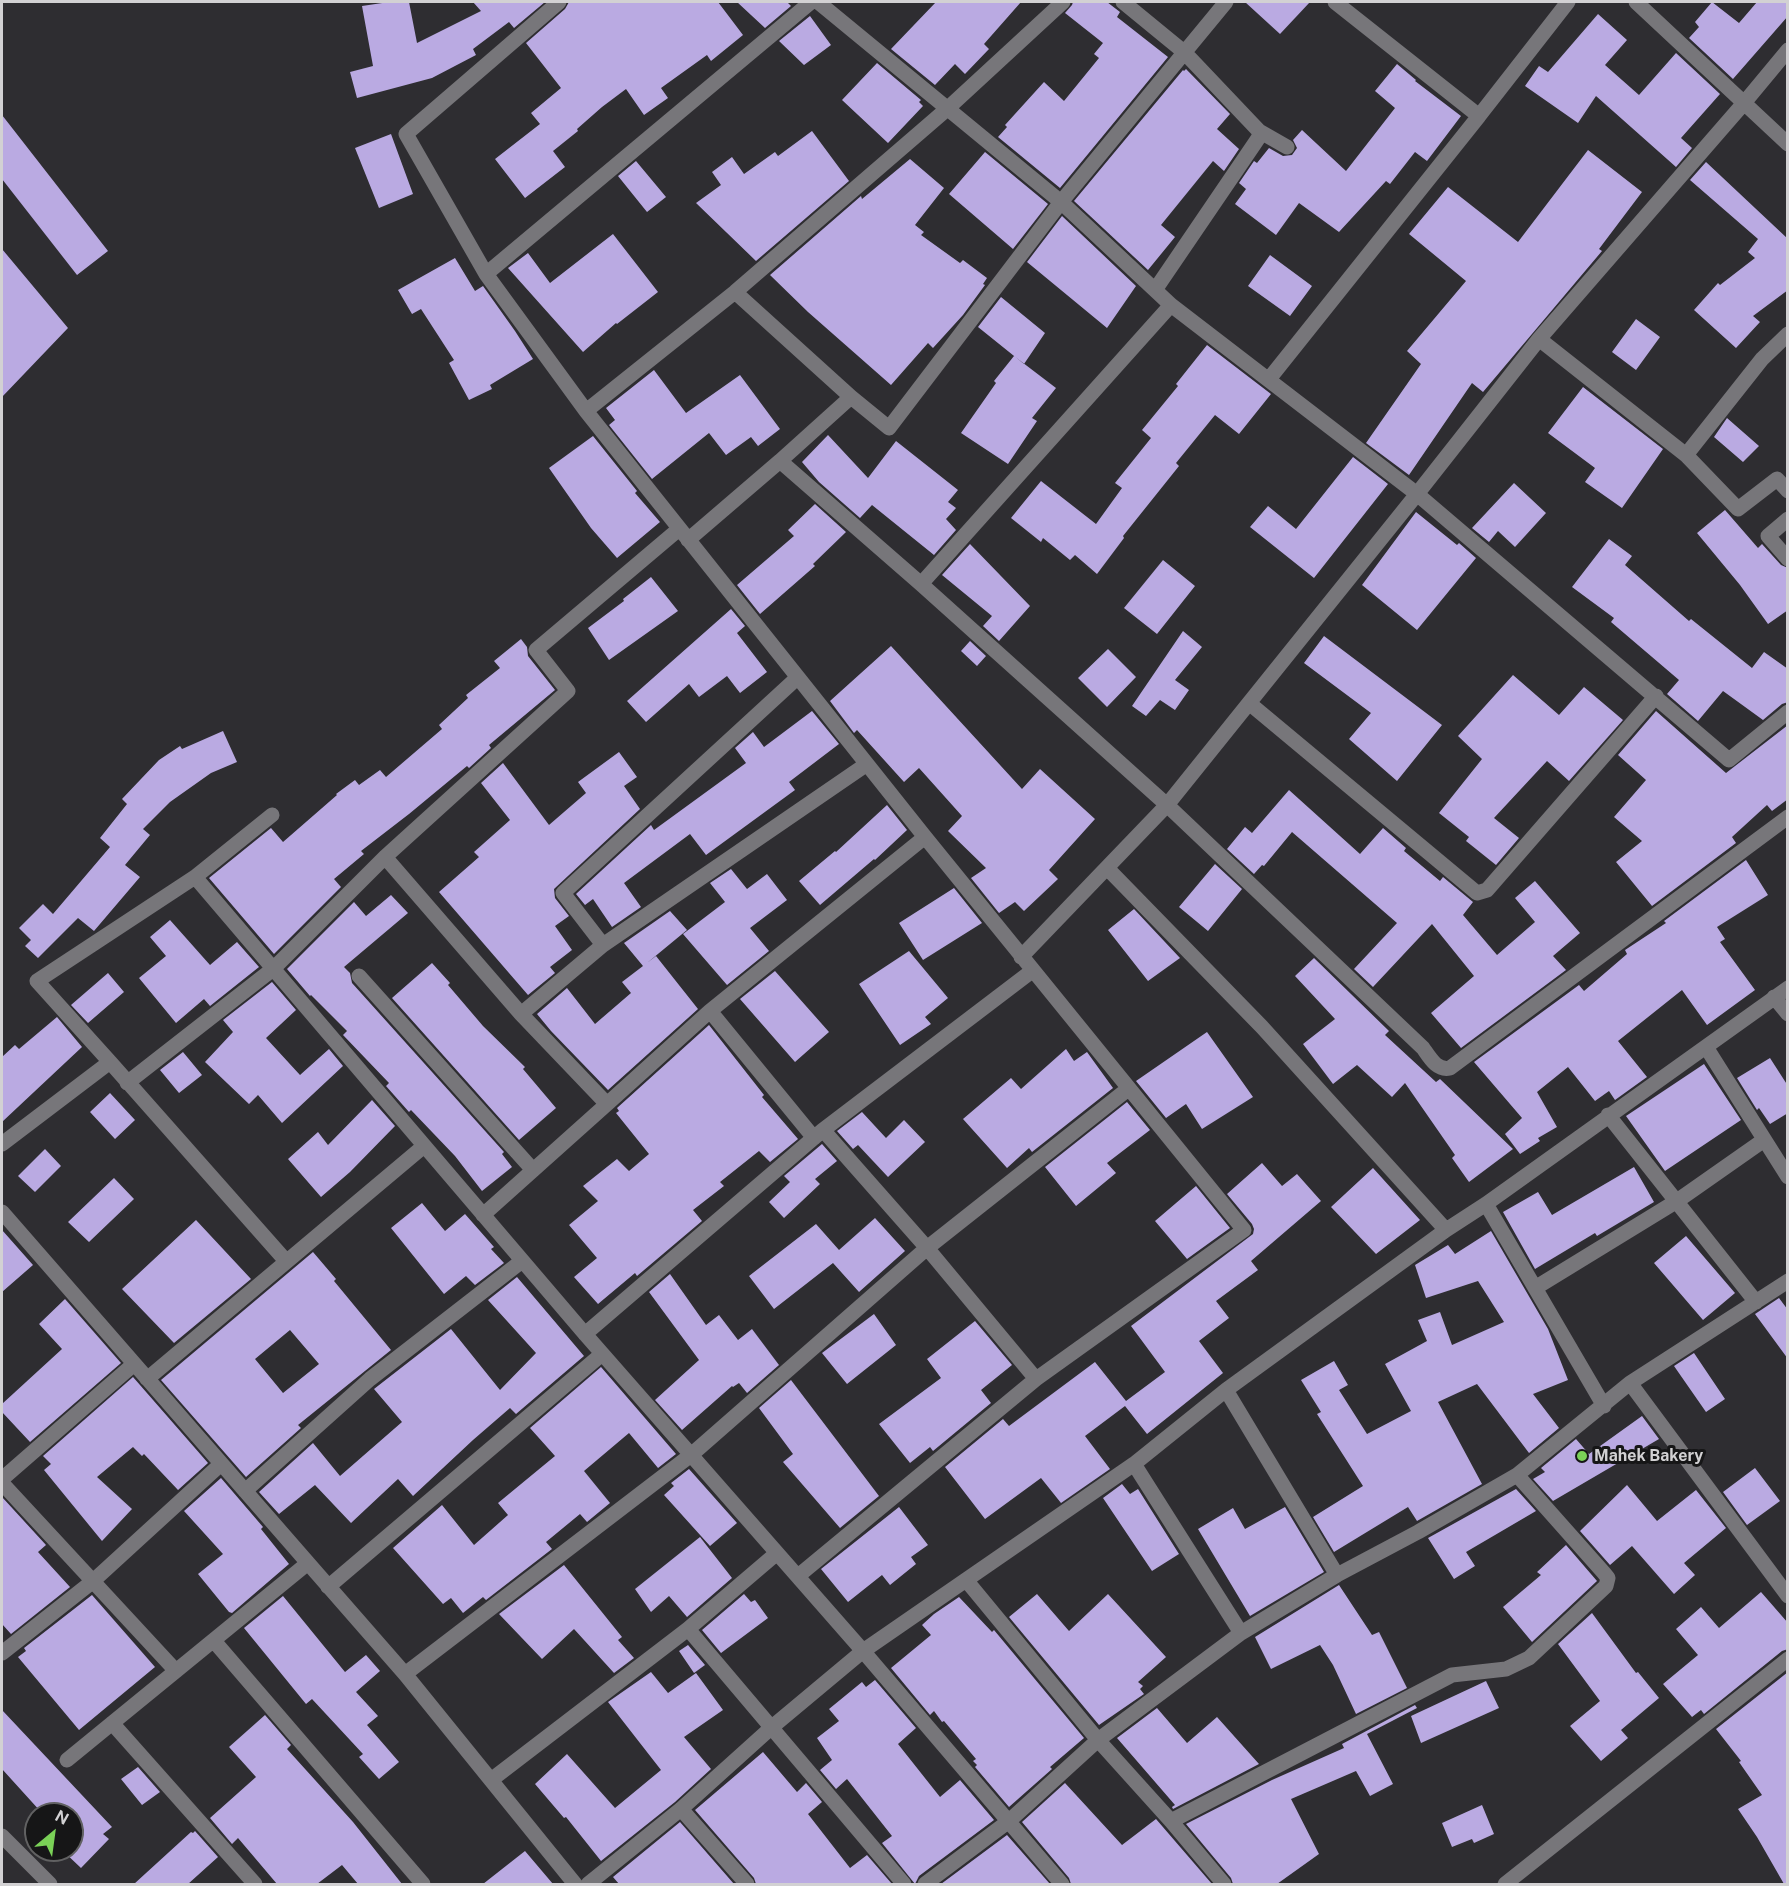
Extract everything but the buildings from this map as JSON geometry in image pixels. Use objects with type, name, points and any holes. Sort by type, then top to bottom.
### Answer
[{"type":"street","points":[[558,2],[406,134],[486,274],[586,411],[1032,971],[1244,1230],[1036,1379],[798,1576]]},
{"type":"street","points":[[486,274],[811,2]]},
{"type":"street","points":[[818,2],[1061,202],[1171,305],[1417,494],[1729,760],[1788,712]]},
{"type":"street","points":[[586,411],[735,292],[947,109],[1063,2]]},
{"type":"street","points":[[1124,2],[1184,52],[1259,131],[1287,147]]},
{"type":"street","points":[[735,292],[851,397],[889,428],[1061,202],[1226,2]]},
{"type":"street","points":[[1335,2],[1479,116]]},
{"type":"street","points":[[1269,379],[1568,2]]},
{"type":"street","points":[[1636,2],[1788,144]]},
{"type":"street","points":[[1021,957],[1167,805],[1539,339],[1788,50]]},
{"type":"street","points":[[1155,290],[1259,137],[1259,131]]},
{"type":"street","points":[[921,584],[1171,305]]},
{"type":"street","points":[[1686,455],[1762,359],[1788,334]]},
{"type":"street","points":[[1539,339],[1686,455],[1738,509],[1777,479],[1788,491]]},
{"type":"street","points":[[127,1083],[273,969],[385,857],[568,691],[536,650],[780,461],[851,397]]},
{"type":"street","points":[[780,461],[1167,805],[1423,1048],[1438,1067],[1450,1068],[1788,817]]},
{"type":"street","points":[[1788,519],[1768,536],[1788,559]]},
{"type":"street","points":[[603,945],[563,893],[797,678]]},
{"type":"street","points":[[1250,703],[1478,893],[1487,890],[1656,696]]},
{"type":"street","points":[[521,1014],[603,945],[867,764]]},
{"type":"street","points":[[272,815],[195,877],[37,981],[286,1262]]},
{"type":"street","points":[[483,1215],[710,1011],[925,837]]},
{"type":"street","points":[[385,857],[521,1014],[607,1104]]},
{"type":"street","points":[[1107,868],[1262,1027],[1446,1230]]},
{"type":"street","points":[[195,877],[602,1354],[798,1576],[1062,1884]]},
{"type":"street","points":[[585,1334],[818,1134],[1032,971]]},
{"type":"street","points":[[359,976],[533,1170]]},
{"type":"street","points":[[588,1884],[681,1809],[772,1727],[863,1651],[1134,1464],[1226,1390],[1446,1230],[1486,1204],[1788,988]]},
{"type":"street","points":[[1774,997],[1788,1014]]},
{"type":"street","points":[[710,1011],[818,1134],[927,1248],[1036,1379]]},
{"type":"street","points":[[1706,1047],[1788,1177]]},
{"type":"street","points":[[2,1144],[110,1062]]},
{"type":"street","points":[[405,1674],[691,1455],[927,1248],[1128,1089]]},
{"type":"street","points":[[1608,1115],[1756,1302]]},
{"type":"street","points":[[1535,1288],[1677,1201],[1764,1140]]},
{"type":"street","points":[[147,1379],[424,1146]]},
{"type":"street","points":[[1486,1204],[1604,1406]]},
{"type":"street","points":[[2,1212],[405,1674],[576,1884]]},
{"type":"street","points":[[245,1491],[370,1379],[522,1261]]},
{"type":"street","points":[[925,1884],[1010,1821],[1098,1740],[1241,1633],[1337,1575],[1517,1475],[1630,1383],[1756,1302],[1785,1288]]},
{"type":"street","points":[[328,1587],[602,1354]]},
{"type":"street","points":[[134,1364],[2,1481],[92,1582],[176,1671]]},
{"type":"street","points":[[1630,1383],[1788,1596]]},
{"type":"street","points":[[1226,1390],[1337,1575]]},
{"type":"street","points":[[2,1653],[92,1582],[221,1464]]},
{"type":"street","points":[[1134,1464],[1241,1633]]},
{"type":"street","points":[[1171,1821],[1452,1675],[1506,1669],[1517,1665],[1529,1658],[1606,1586],[1608,1578],[1604,1572],[1517,1475]]},
{"type":"street","points":[[491,1780],[688,1629],[777,1553]]},
{"type":"street","points":[[67,1760],[308,1563]]},
{"type":"street","points":[[966,1580],[1098,1740],[1224,1884]]},
{"type":"street","points":[[688,1629],[904,1884]]},
{"type":"street","points":[[214,1641],[423,1884]]},
{"type":"street","points":[[1505,1884],[1788,1659]]},
{"type":"street","points":[[112,1723],[255,1884]]},
{"type":"street","points":[[681,1809],[747,1884]]},
{"type":"street","points":[[2,1836],[50,1884]]},
{"type":"street","points":[[2,1859],[13,1847]]},
{"type":"place","name":"Mahek Bakery","points":[[1582,1456]]}]
